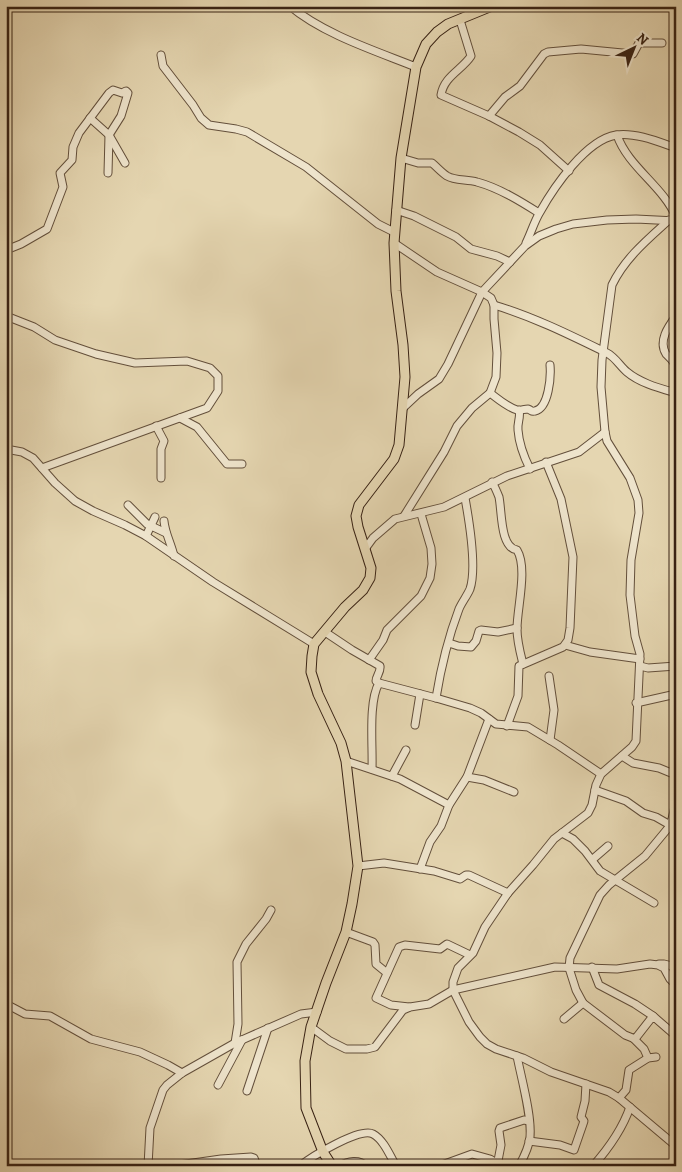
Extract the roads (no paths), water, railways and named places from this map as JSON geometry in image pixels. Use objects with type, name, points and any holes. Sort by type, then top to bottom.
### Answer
[{"type":"main road","points":[[332,1166],[323,1152],[306,1108],[305,1061],[311,1027],[346,932],[358,866],[346,761],[342,743],[318,694],[311,672],[314,644],[363,590],[370,578],[371,568],[356,516],[359,506],[394,459],[399,446],[405,377],[396,291],[394,232],[401,158],[416,67],[426,44],[437,32],[448,24],[492,6]]},
{"type":"street","points":[[290,6],[311,22],[416,67]]},
{"type":"street","points":[[460,20],[471,56],[451,74],[441,95],[489,116],[540,145],[569,171]]},
{"type":"street","points":[[489,116],[505,97],[520,86],[544,54],[548,52],[581,48],[633,54],[639,43],[662,43]]},
{"type":"street","points":[[160,55],[163,66],[205,122],[214,126],[247,132],[306,167],[378,224],[394,232]]},
{"type":"street","points":[[6,250],[47,229],[63,188],[60,173],[72,160],[75,141],[112,90],[117,92],[126,91],[128,93],[121,116],[109,135],[108,173]]},
{"type":"street","points":[[90,118],[109,135],[126,163]]},
{"type":"street","points":[[617,135],[626,154],[668,203],[674,220]]},
{"type":"street","points":[[524,246],[539,213],[554,190],[583,154],[597,143],[617,135],[634,136],[676,148]]},
{"type":"street","points":[[401,158],[418,164],[432,163],[451,178],[476,182],[495,188],[539,213]]},
{"type":"street","points":[[396,210],[414,216],[456,237],[471,249],[498,256],[510,262]]},
{"type":"street","points":[[402,409],[438,379],[448,364],[482,292],[524,246],[539,236],[573,224],[607,220],[674,220]]},
{"type":"street","points":[[674,220],[631,255],[617,274],[612,285],[602,360],[601,387],[605,432],[611,448],[630,478],[638,500],[639,514],[630,560],[630,595],[634,636],[639,647],[640,662],[636,703],[636,741],[601,774],[588,813],[554,839],[534,865],[508,893],[485,927],[470,955],[458,968],[453,982],[453,990],[469,1022],[480,1037],[496,1049],[620,1098],[676,1146]]},
{"type":"street","points":[[394,243],[437,272],[482,292],[491,298],[494,305],[497,368],[490,393],[472,408],[457,426],[444,452],[404,516]]},
{"type":"street","points":[[494,305],[544,322],[611,356],[634,377],[676,393]]},
{"type":"street","points":[[6,316],[34,327],[55,340],[96,354],[135,363],[187,361],[199,363],[216,372],[219,381],[218,391],[207,408],[42,468]]},
{"type":"street","points":[[676,316],[669,326],[663,342],[666,353],[675,363],[676,367]]},
{"type":"street","points":[[490,393],[502,402],[519,410],[539,410],[544,404],[551,382],[550,365]]},
{"type":"street","points":[[519,410],[521,413],[518,430],[522,450],[530,469]]},
{"type":"street","points":[[180,418],[198,427],[208,443],[215,448],[227,464],[242,464]]},
{"type":"street","points":[[156,426],[164,441],[161,449],[161,478]]},
{"type":"street","points":[[365,549],[373,538],[395,519],[444,507],[465,498],[492,482],[579,452],[605,432]]},
{"type":"street","points":[[6,449],[22,452],[33,458],[76,501],[93,512],[125,524],[146,536],[212,582],[314,644]]},
{"type":"street","points":[[507,726],[517,703],[519,687],[518,668],[565,645],[570,628],[573,557],[561,499],[546,462]]},
{"type":"street","points":[[492,482],[498,496],[508,545],[517,550],[520,556],[522,576],[517,628],[523,664]]},
{"type":"street","points":[[436,698],[441,664],[460,608],[470,588],[472,544],[465,498]]},
{"type":"street","points":[[128,505],[150,526],[166,533]]},
{"type":"street","points":[[369,660],[383,640],[387,630],[421,596],[430,578],[432,564],[431,548],[421,514]]},
{"type":"street","points":[[146,536],[155,518]]},
{"type":"street","points":[[164,521],[174,556]]},
{"type":"street","points":[[449,643],[471,647],[476,641],[479,631],[498,632],[517,628]]},
{"type":"street","points":[[325,632],[380,666],[376,679],[378,683],[375,689],[372,712],[372,769]]},
{"type":"street","points":[[565,645],[640,662],[648,668],[676,666]]},
{"type":"street","points":[[549,676],[554,710],[550,740]]},
{"type":"street","points":[[378,683],[436,698],[481,713],[496,724],[528,727],[601,774]]},
{"type":"street","points":[[415,725],[420,694]]},
{"type":"street","points":[[636,703],[676,694]]},
{"type":"street","points":[[420,869],[430,842],[441,826],[449,805],[467,777],[489,719]]},
{"type":"street","points":[[392,776],[406,750]]},
{"type":"street","points":[[622,756],[633,763],[659,768],[676,775]]},
{"type":"street","points":[[346,761],[392,776],[449,805]]},
{"type":"street","points":[[467,777],[484,780],[514,792]]},
{"type":"street","points":[[595,790],[626,800],[643,813],[672,823]]},
{"type":"street","points":[[620,1098],[626,1090],[629,1070],[652,1057],[634,1039],[583,1003],[576,990],[569,968],[574,946],[600,896],[616,879],[645,856],[672,823],[676,802]]},
{"type":"street","points":[[562,832],[573,839],[593,859],[600,871],[616,879],[654,904]]},
{"type":"street","points":[[593,859],[608,846]]},
{"type":"street","points":[[358,866],[384,862],[460,879],[469,875],[508,893]]},
{"type":"street","points":[[218,1085],[239,1041],[237,962],[246,944],[271,910]]},
{"type":"street","points":[[346,932],[373,942],[375,945],[376,964],[387,973]]},
{"type":"street","points":[[410,1007],[391,1005],[376,998],[399,947],[402,945],[440,949],[447,944],[470,955]]},
{"type":"street","points":[[311,1027],[330,1041],[346,1049],[366,1049],[375,1047],[403,1010],[429,1004],[453,990],[554,968],[617,968],[650,964],[676,966]]},
{"type":"street","points":[[658,964],[664,968],[676,985]]},
{"type":"street","points":[[592,967],[599,985],[635,1004],[653,1016],[676,1036]]},
{"type":"street","points":[[564,1019],[583,1003]]},
{"type":"street","points":[[6,1004],[25,1014],[50,1016],[91,1039],[140,1052],[168,1064],[182,1073]]},
{"type":"street","points":[[148,1166],[150,1128],[163,1090],[168,1085],[182,1073],[239,1041],[301,1014],[318,1012]]},
{"type":"street","points":[[634,1039],[653,1016]]},
{"type":"street","points":[[247,1091],[268,1028]]},
{"type":"street","points":[[517,1056],[529,1121],[530,1141],[519,1166]]},
{"type":"street","points":[[530,1141],[560,1145],[574,1150],[577,1146],[584,1121],[581,1117],[585,1101],[586,1084]]},
{"type":"street","points":[[593,1166],[620,1131],[630,1107]]},
{"type":"street","points":[[439,1166],[472,1154],[499,1165],[502,1145],[500,1128],[524,1120],[529,1121]]},
{"type":"street","points":[[300,1166],[312,1156],[359,1134],[372,1134],[380,1140],[395,1165]]},
{"type":"street","points":[[172,1166],[251,1157],[254,1158],[257,1166]]},
{"type":"street","points":[[340,1166],[344,1163],[358,1161],[366,1166]]}]
